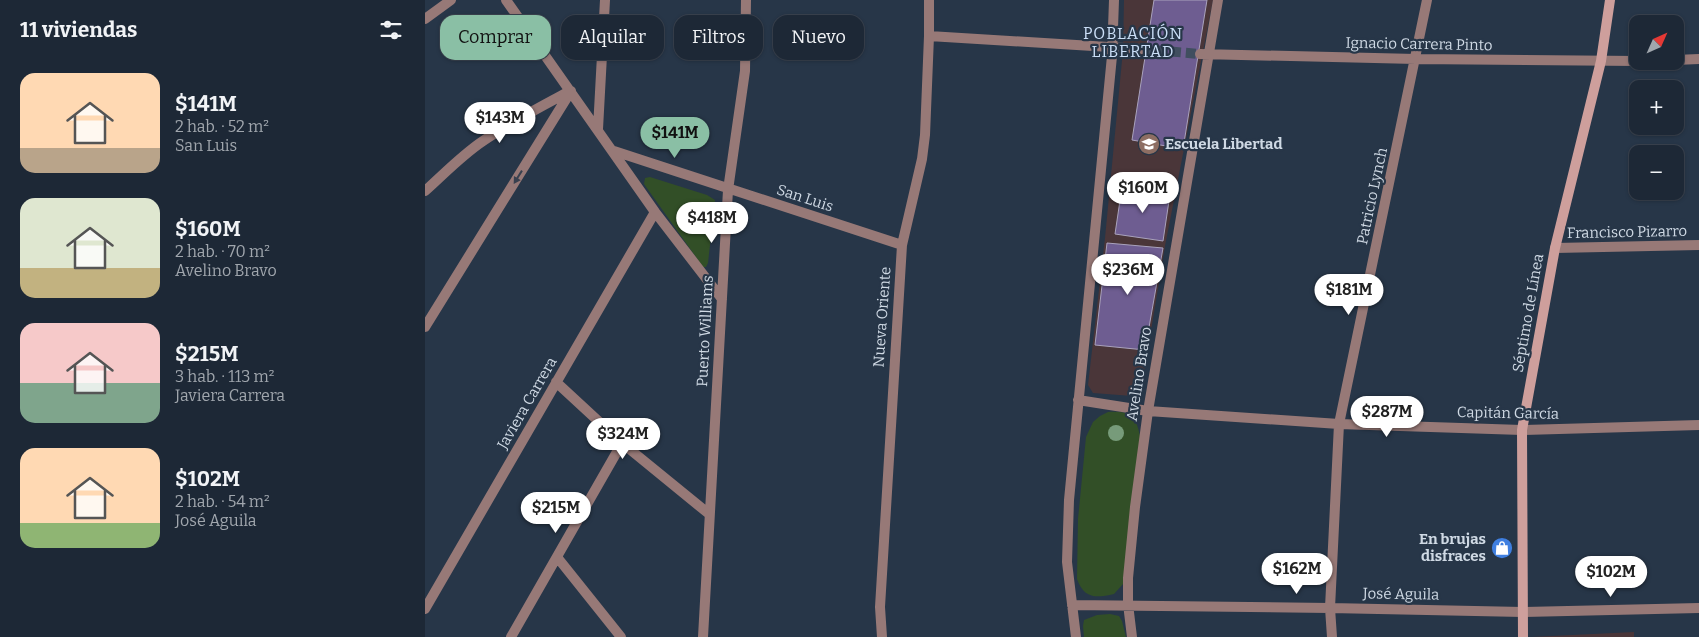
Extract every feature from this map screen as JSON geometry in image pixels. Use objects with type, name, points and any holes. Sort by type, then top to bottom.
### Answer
[{"type":"street","points":[[425,19],[451,0]]},
{"type":"street","points":[[506,0],[614,151],[655,212],[722,299]]},
{"type":"street","points":[[598,129],[605,0]]},
{"type":"street","name":"Puerto Williams","points":[[703,637],[728,190],[745,71],[746,0]]},
{"type":"street","name":"Nueva Oriente","points":[[882,637],[879,607],[902,245],[922,159],[925,135],[929,0]]},
{"type":"street","points":[[1076,637],[1068,576],[1069,500],[1113,48],[1114,0]]},
{"type":"street","name":"Avelino Bravo","points":[[1132,637],[1128,604],[1130,555],[1148,411],[1205,54],[1218,0]]},
{"type":"street","name":"Patricio Lynch","points":[[1332,637],[1330,608],[1339,424],[1427,0]]},
{"type":"street","name":"Séptimo de Línea","points":[[1523,637],[1522,430],[1555,248],[1601,61],[1611,0]]},
{"type":"street","points":[[929,36],[1141,50]]},
{"type":"street","name":"Ignacio Carrera Pinto","points":[[1205,54],[1416,59],[1629,61]]},
{"type":"street","points":[[1684,60],[1699,59]]},
{"type":"street","points":[[425,191],[482,141],[524,115],[571,91]]},
{"type":"street","points":[[425,327],[571,91]]},
{"type":"street","name":"San Luis","points":[[614,151],[728,190],[902,245]]},
{"type":"street","name":"Javiera Carrera","points":[[425,608],[655,212]]},
{"type":"street","name":"Francisco Pizarro","points":[[1555,248],[1699,245]]},
{"type":"street","points":[[556,382],[622,443],[709,514]]},
{"type":"street","name":"Capitán García","points":[[1079,400],[1148,411],[1339,424],[1522,430],[1699,425]]},
{"type":"street","points":[[511,637],[622,443]]},
{"type":"street","points":[[557,557],[621,637]]},
{"type":"street","name":"José Aguila","points":[[1072,605],[1128,604],[1523,612],[1699,608]]},
{"type":"shaded area","name":"Escuela Libertad","points":[[1124,0],[1213,0],[1165,246],[1141,391],[1132,396],[1093,393],[1088,385],[1105,238],[1123,50]]},
{"type":"shaded area","points":[[1634,632],[1634,637],[1531,637]]},
{"type":"green space","points":[[650,177],[707,195],[715,200],[706,267],[703,267],[644,184],[645,178]]},
{"type":"green space","points":[[1108,412],[1121,412],[1134,419],[1140,436],[1123,584],[1114,594],[1091,596],[1083,590],[1077,579],[1078,519],[1086,437],[1093,422]]},
{"type":"green space","points":[[1110,614],[1119,616],[1126,637],[1084,637],[1084,620],[1097,615]]},
{"type":"building","points":[[1154,0],[1207,0],[1183,149],[1132,140]]},
{"type":"building","points":[[1122,187],[1170,194],[1163,241],[1115,234]]},
{"type":"building","points":[[1107,243],[1163,248],[1145,350],[1095,345]]},
{"type":"tunnel","points":[[1141,49],[1200,54]]},
{"type":"place","name":"Escuela Libertad","points":[[1149,144]]},
{"type":"place","name":"En brujas disfraces","points":[[1502,548]]},
{"type":"district","name":"POBLACIÓN LIBERTAD","points":[[1133,42]]}]
